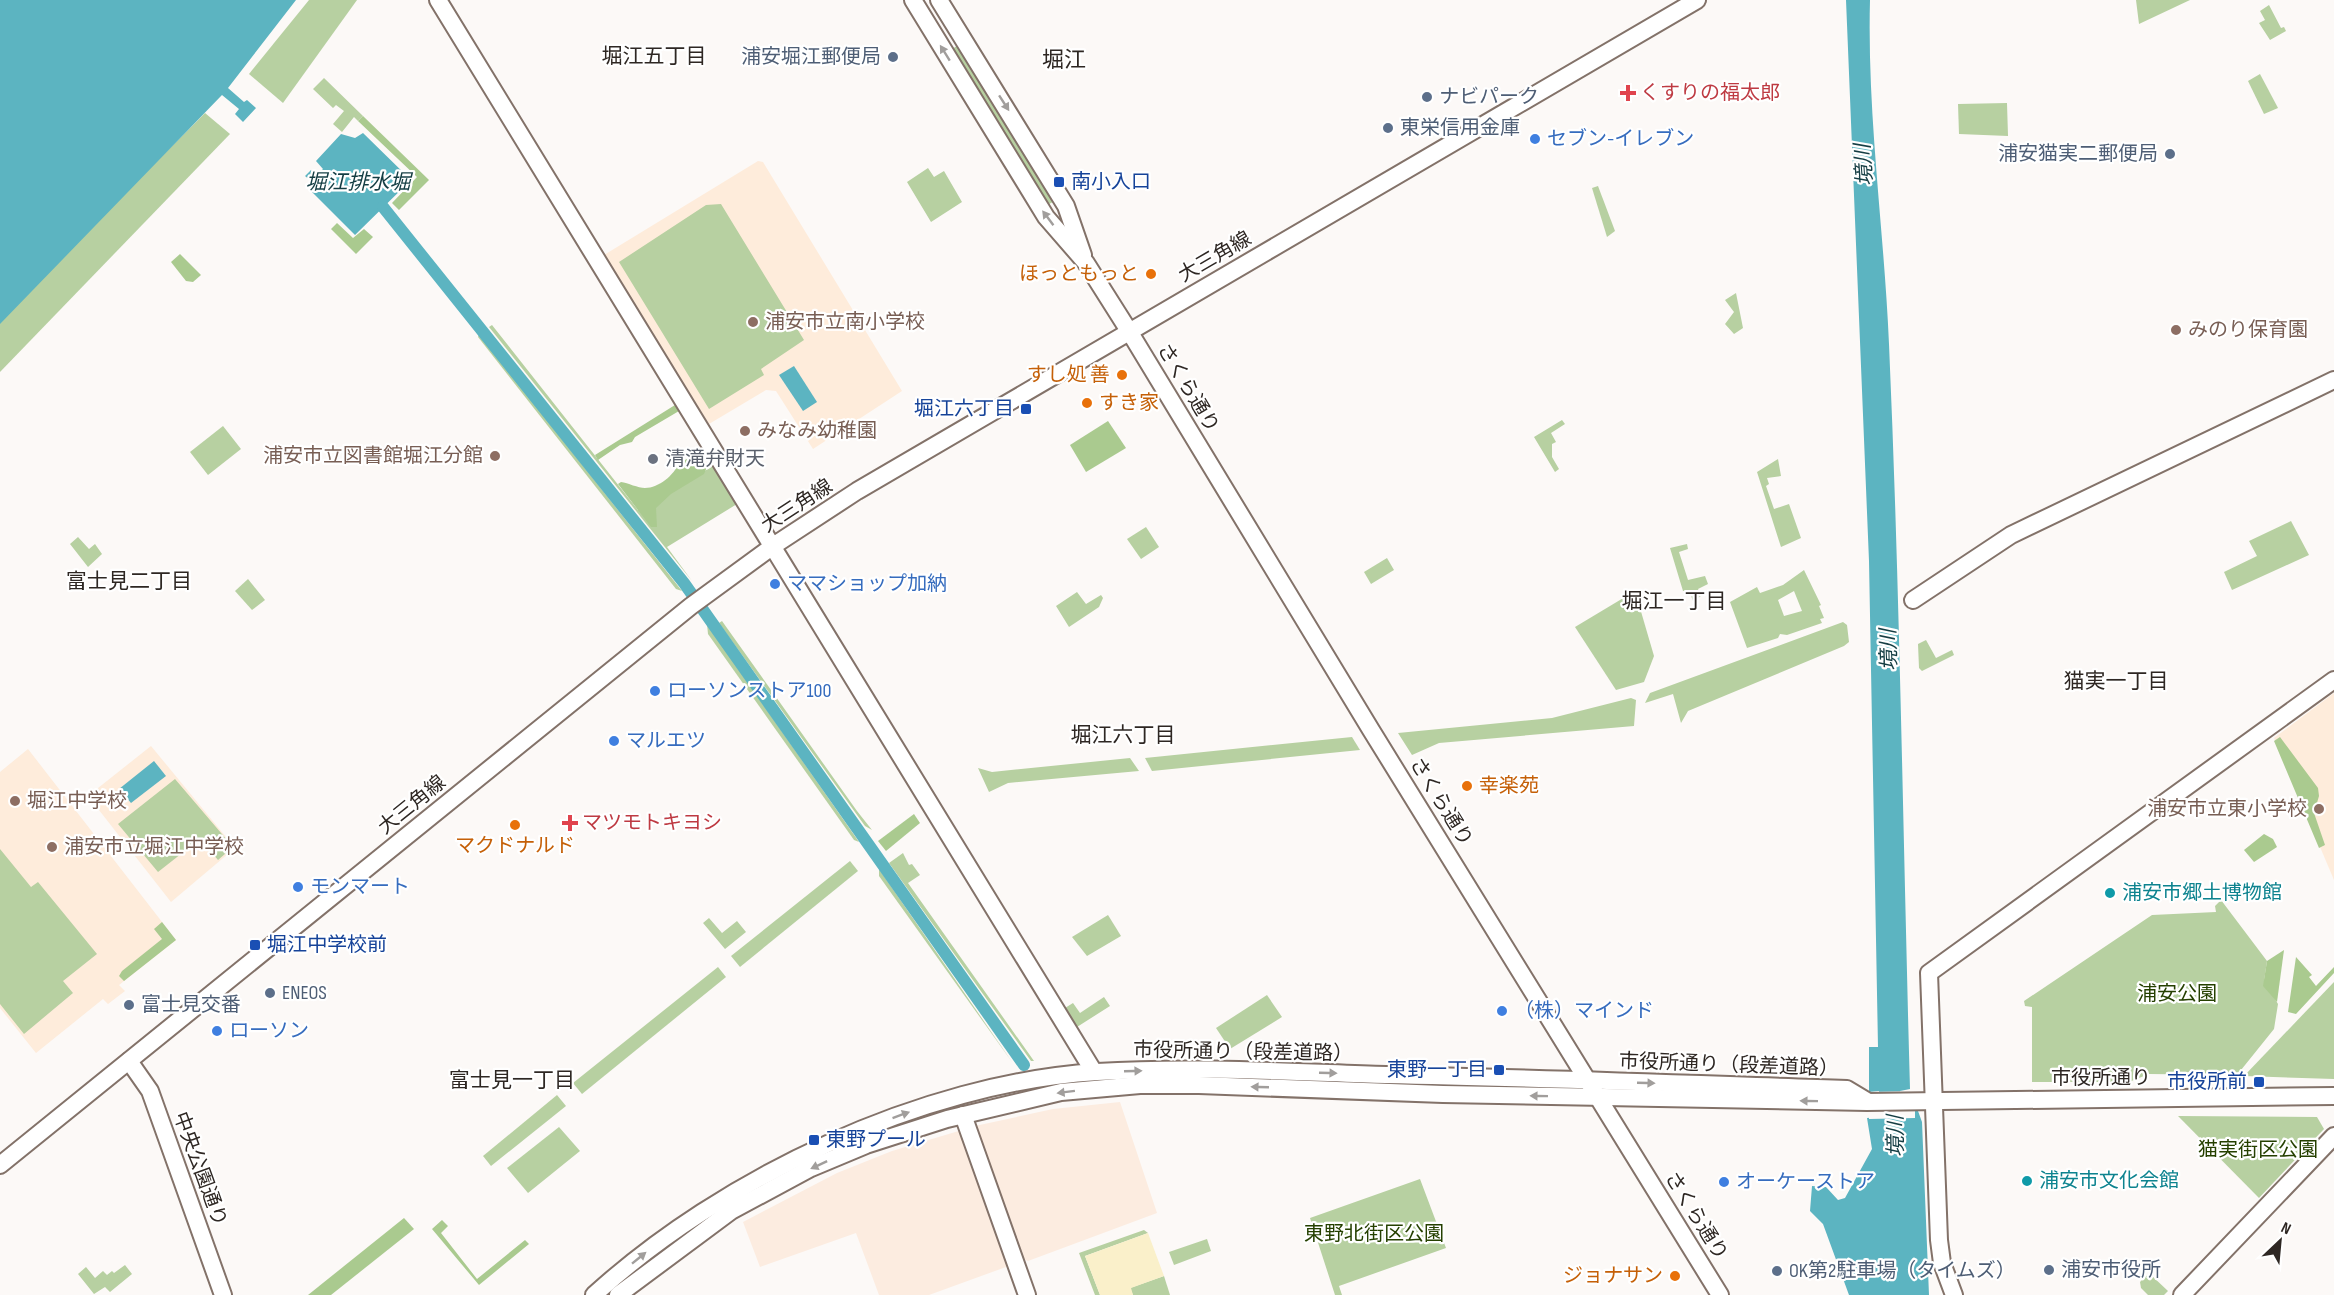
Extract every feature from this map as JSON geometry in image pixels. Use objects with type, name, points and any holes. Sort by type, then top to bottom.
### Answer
[{"type":"street","points":[[438,0],[1094,1072]]},
{"type":"street","points":[[913,0],[1046,217],[1086,263]]},
{"type":"street","points":[[939,0],[1066,206],[1086,263]]},
{"type":"street","name":"大三角線","points":[[0,1165],[697,601],[773,546],[857,491],[1697,0]]},
{"type":"street","name":"さくら通り","points":[[1086,263],[1720,1295]]},
{"type":"street","points":[[1912,600],[2011,535],[2334,380]]},
{"type":"street","points":[[1954,1295],[1942,1263],[1939,1240],[1929,973],[2334,680]]},
{"type":"street","name":"中央公園通り","points":[[129,1061],[150,1091],[223,1295]]},
{"type":"street","name":"市役所通り（段差道路）","points":[[594,1295],[695,1216],[764,1175],[816,1148],[909,1112],[957,1098],[1004,1086],[1094,1072],[1206,1068],[1847,1089],[1867,1102]]},
{"type":"street","name":"市役所通り（段差道路）","points":[[618,1295],[731,1211],[778,1185],[866,1145],[963,1115],[1061,1092],[1140,1085],[1867,1102]]},
{"type":"street","name":"市役所通り","points":[[1867,1102],[2334,1096]]},
{"type":"street","points":[[963,1115],[1027,1295]]},
{"type":"street","points":[[2182,1295],[2334,1136]]},
{"type":"shaded area","name":"浦安市立南小学校","points":[[758,161],[763,162],[902,391],[813,449],[776,391],[766,390],[709,424],[604,255]]},
{"type":"shaded area","name":"浦安市立東小学校","points":[[2334,693],[2334,880],[2274,738]]},
{"type":"shaded area","points":[[151,746],[235,848],[171,902],[88,796]]},
{"type":"shaded area","name":"浦安市立堀江中学校","points":[[28,749],[176,940],[119,985],[125,991],[108,1004],[103,999],[36,1053],[0,1008],[0,772]]},
{"type":"shaded area","points":[[1120,1102],[1157,1213],[1028,1261],[1021,1258],[975,1126],[1053,1109]]},
{"type":"shaded area","points":[[962,1130],[1008,1262],[1006,1267],[929,1295],[879,1295],[856,1233],[760,1267],[743,1222],[837,1173],[892,1151]]},
{"type":"green space","points":[[309,0],[357,0],[283,103],[249,74]]},
{"type":"green space","points":[[2136,0],[2190,0],[2139,24]]},
{"type":"green space","points":[[2269,5],[2281,28],[2284,27],[2286,31],[2270,40],[2259,23],[2265,20],[2260,11]]},
{"type":"green space","points":[[958,45],[1055,201],[1045,206],[951,50]]},
{"type":"green space","points":[[2260,74],[2278,108],[2264,114],[2248,81]]},
{"type":"green space","points":[[324,78],[363,116],[358,121],[354,117],[342,132],[333,124],[344,111],[336,105],[333,108],[313,89]]},
{"type":"green space","points":[[2007,103],[2008,136],[1959,134],[1958,104]]},
{"type":"green space","points":[[205,113],[230,134],[0,372],[0,319]]},
{"type":"green space","points":[[363,116],[429,180],[399,210],[392,203],[417,177],[358,121]]},
{"type":"green space","points":[[928,168],[934,177],[944,171],[962,202],[931,222],[907,182]]},
{"type":"green space","points":[[1598,186],[1615,231],[1607,237],[1592,188]]},
{"type":"green space","points":[[721,204],[804,340],[761,369],[764,375],[709,409],[619,262],[706,205]]},
{"type":"green space","points":[[337,223],[353,238],[364,229],[373,237],[356,254],[331,229]]},
{"type":"green space","points":[[180,254],[201,275],[193,282],[186,281],[171,262]]},
{"type":"green space","points":[[1736,293],[1743,328],[1734,334],[1725,324],[1734,312],[1725,300]]},
{"type":"green space","points":[[492,325],[638,510],[713,466],[737,504],[667,547],[692,581],[489,327]]},
{"type":"green space","points":[[479,334],[682,591],[676,589],[478,337]]},
{"type":"green space","points":[[675,405],[679,411],[635,437],[632,442],[620,445],[598,460],[595,455]]},
{"type":"green space","points":[[1562,420],[1565,424],[1551,433],[1556,442],[1552,444],[1552,457],[1559,469],[1555,472],[1534,437]]},
{"type":"green space","points":[[1108,421],[1126,448],[1086,472],[1070,445]]},
{"type":"green space","points":[[223,426],[241,449],[208,475],[190,452]]},
{"type":"green space","points":[[687,459],[695,465],[707,467],[704,474],[671,494],[656,508],[657,527],[651,527],[618,484],[621,482],[645,488],[656,486],[670,476],[679,463]]},
{"type":"green space","points":[[1778,459],[1781,476],[1767,478],[1769,484],[1766,486],[1774,509],[1789,504],[1801,538],[1781,547],[1757,472]]},
{"type":"green space","points":[[2291,521],[2309,555],[2232,590],[2224,572],[2257,556],[2249,541]]},
{"type":"green space","points":[[1146,527],[1159,547],[1141,559],[1127,539]]},
{"type":"green space","points":[[78,537],[89,549],[95,544],[102,554],[88,567],[70,544]]},
{"type":"green space","points":[[1687,544],[1688,549],[1679,552],[1688,580],[1705,576],[1708,584],[1698,589],[1701,596],[1693,601],[1689,590],[1683,591],[1670,548]]},
{"type":"green space","points":[[1387,558],[1394,570],[1371,584],[1364,572]]},
{"type":"green space","points":[[1804,570],[1821,605],[1819,606],[1824,618],[1820,619],[1822,623],[1787,635],[1780,634],[1778,638],[1747,648],[1730,602],[1757,587],[1760,593],[1783,585]],"holes":[[[1794,591],[1802,611],[1784,616],[1778,600]]]},
{"type":"green space","points":[[248,579],[265,600],[252,610],[235,591]]},
{"type":"green space","points":[[1635,591],[1654,656],[1644,682],[1616,690],[1575,627]]},
{"type":"green space","points":[[1077,592],[1086,604],[1101,595],[1103,598],[1099,607],[1069,627],[1056,606]]},
{"type":"green space","points":[[722,621],[872,830],[865,826],[719,623]]},
{"type":"green space","points":[[1843,622],[1847,625],[1849,642],[1844,646],[1688,711],[1681,723],[1673,694],[1645,703],[1650,693]]},
{"type":"green space","points":[[707,624],[859,842],[854,840],[708,634]]},
{"type":"green space","points":[[1926,640],[1936,658],[1952,650],[1954,655],[1922,671],[1919,668],[1918,644]]},
{"type":"green space","points":[[1631,698],[1636,700],[1634,726],[1439,743],[1412,755],[1398,733],[1552,718]]},
{"type":"green space","points":[[1352,737],[1360,750],[1152,771],[1145,758]]},
{"type":"green space","points":[[2280,737],[2318,788],[2319,796],[2314,813],[2325,845],[2319,848],[2274,741]]},
{"type":"green space","points":[[1130,758],[1139,771],[1008,783],[989,792],[978,768],[992,772]]},
{"type":"green space","points":[[175,779],[233,847],[218,860],[200,839],[158,872],[118,824]]},
{"type":"green space","points":[[914,814],[920,823],[886,851],[878,841]]},
{"type":"green space","points":[[2264,834],[2273,839],[2277,847],[2254,862],[2244,850]]},
{"type":"green space","points":[[0,849],[31,887],[38,882],[97,954],[63,981],[73,993],[24,1034],[0,1004]]},
{"type":"green space","points":[[903,853],[909,865],[912,864],[920,875],[908,883],[1034,1061],[1031,1061],[889,863]]},
{"type":"green space","points":[[850,861],[858,871],[740,967],[731,956]]},
{"type":"green space","points":[[879,869],[1012,1062],[879,876]]},
{"type":"green space","name":"浦安公園","points":[[2221,900],[2267,961],[2264,981],[2278,1004],[2274,1029],[2237,1075],[2149,1074],[2129,1082],[2032,1082],[2032,1007],[2025,1006],[2024,1001],[2152,915],[2216,912],[2215,906]]},
{"type":"green space","points":[[1108,915],[1121,936],[1087,956],[1072,937]]},
{"type":"green space","points":[[709,918],[722,933],[737,921],[746,932],[725,949],[703,923]]},
{"type":"green space","points":[[162,922],[176,940],[124,981],[119,976],[122,971],[162,939],[154,929]]},
{"type":"green space","points":[[2284,950],[2277,1002],[2263,986],[2267,961]]},
{"type":"green space","points":[[2296,957],[2312,975],[2309,977],[2316,986],[2334,967],[2334,973],[2296,1014],[2288,1012]]},
{"type":"green space","points":[[718,967],[726,977],[582,1094],[573,1083]]},
{"type":"green space","points":[[2334,982],[2334,1079],[2244,1076]]},
{"type":"green space","points":[[1267,995],[1282,1017],[1230,1049],[1216,1028]]},
{"type":"green space","points":[[1104,997],[1110,1006],[1077,1027],[1065,1008],[1073,1003],[1080,1013]]},
{"type":"green space","points":[[557,1095],[566,1106],[491,1166],[483,1156]]},
{"type":"green space","name":"猫実街区公園","points":[[2178,1116],[2317,1117],[2324,1129],[2259,1198]]},
{"type":"green space","points":[[559,1127],[580,1151],[528,1193],[507,1168]]},
{"type":"green space","name":"東野北街区公園","points":[[1420,1179],[1446,1248],[1339,1286],[1342,1295],[1335,1295],[1310,1218]]},
{"type":"green space","points":[[404,1218],[414,1229],[331,1295],[308,1295]]},
{"type":"green space","points":[[442,1220],[448,1226],[441,1233],[477,1279],[525,1240],[529,1244],[479,1285],[432,1229]]},
{"type":"green space","points":[[1144,1230],[1148,1233],[1085,1256],[1100,1295],[1095,1295],[1079,1253]]},
{"type":"green space","points":[[1207,1239],[1211,1251],[1174,1265],[1169,1252]]},
{"type":"green space","points":[[125,1265],[132,1274],[110,1292],[105,1287],[94,1294],[78,1274],[86,1267],[95,1278],[103,1271],[107,1275]]},
{"type":"green space","points":[[2151,1275],[2168,1291],[2164,1295],[2148,1295],[2141,1288],[2140,1282],[2146,1276]]},
{"type":"green space","points":[[1164,1276],[1170,1295],[1133,1295],[1130,1288]]},
{"type":"sand","points":[[1148,1233],[1164,1276],[1131,1288],[1133,1295],[1100,1295],[1085,1256]]},
{"type":"water","points":[[0,0],[296,0],[228,88],[244,102],[247,100],[256,108],[243,122],[235,114],[239,109],[222,95],[0,324]]},
{"type":"water","name":"境川","points":[[1846,0],[1870,0],[1873,129],[1889,344],[1899,624],[1910,1089],[1900,1091],[1900,1114],[1906,1110],[1918,1111],[1922,1122],[1929,1295],[1849,1295],[1823,1224],[1810,1211],[1812,1186],[1826,1187],[1838,1200],[1845,1198],[1872,1149],[1867,1118],[1879,1117],[1879,1091],[1869,1092],[1869,1047],[1878,1047],[1869,561]]},
{"type":"water","name":"堀江排水堀","points":[[363,133],[411,180],[355,235],[307,187],[311,181],[305,176],[311,170],[316,176],[323,169],[316,161],[341,134],[355,138]]},
{"type":"water","points":[[794,366],[817,402],[803,411],[779,375]]},
{"type":"water","points":[[154,761],[166,776],[131,803],[119,789]]},
{"type":"pier","points":[[1912,1091],[1903,1093],[1903,1109],[1915,1108],[1915,1118],[1869,1119],[1869,1115],[1876,1115],[1876,1094],[1868,1092]]},
{"type":"waterway","points":[[383,207],[684,583],[1024,1065]]},
{"type":"place","name":"浦安堀江郵便局","points":[[893,57]]},
{"type":"place","name":"くすりの福太郎","points":[[1628,93]]},
{"type":"place","name":"ナビパーク","points":[[1427,97]]},
{"type":"place","name":"東栄信用金庫","points":[[1388,128]]},
{"type":"place","name":"セブン-イレブン","points":[[1535,139]]},
{"type":"place","name":"浦安猫実二郵便局","points":[[2170,154]]},
{"type":"place","name":"南小入口","points":[[1059,182]]},
{"type":"place","name":"ほっともっと","points":[[1151,274]]},
{"type":"place","name":"浦安市立南小学校","points":[[753,322]]},
{"type":"place","name":"みのり保育園","points":[[2176,330]]},
{"type":"place","name":"すし処 善","points":[[1122,375]]},
{"type":"place","name":"すき家","points":[[1087,403]]},
{"type":"place","name":"堀江六丁目","points":[[1026,409]]},
{"type":"place","name":"みなみ幼稚園","points":[[745,431]]},
{"type":"place","name":"浦安市立図書館堀江分館","points":[[495,456]]},
{"type":"place","name":"清滝弁財天","points":[[653,459]]},
{"type":"place","name":"ママショップ加納","points":[[775,584]]},
{"type":"place","name":"ローソンストア100","points":[[655,691]]},
{"type":"place","name":"マルエツ","points":[[614,741]]},
{"type":"place","name":"幸楽苑","points":[[1467,786]]},
{"type":"place","name":"堀江中学校","points":[[15,801]]},
{"type":"place","name":"浦安市立東小学校","points":[[2319,809]]},
{"type":"place","name":"マツモトキヨシ","points":[[570,823]]},
{"type":"place","name":"マクドナルド","points":[[515,825]]},
{"type":"place","name":"浦安市立堀江中学校","points":[[52,847]]},
{"type":"place","name":"モンマート","points":[[298,887]]},
{"type":"place","name":"浦安市郷土博物館","points":[[2110,893]]},
{"type":"place","name":"堀江中学校前","points":[[255,945]]},
{"type":"place","name":"ENEOS","points":[[270,993]]},
{"type":"place","name":"富士見交番","points":[[129,1005]]},
{"type":"place","name":"（株）マインド","points":[[1502,1011]]},
{"type":"place","name":"ローソン","points":[[217,1031]]},
{"type":"place","name":"東野一丁目","points":[[1499,1070]]},
{"type":"place","name":"市役所前","points":[[2259,1082]]},
{"type":"place","name":"東野プール","points":[[814,1140]]},
{"type":"place","name":"浦安市文化会館","points":[[2027,1181]]},
{"type":"place","name":"オーケーストア","points":[[1724,1182]]},
{"type":"place","name":"浦安市役所","points":[[2049,1270]]},
{"type":"place","name":"OK第2駐車場（タイムズ）","points":[[1777,1271]]},
{"type":"place","name":"ジョナサン","points":[[1675,1276]]},
{"type":"district","name":"堀江五丁目","points":[[654,56]]},
{"type":"district","name":"堀江","points":[[1064,60]]},
{"type":"district","name":"富士見二丁目","points":[[129,581]]},
{"type":"district","name":"堀江一丁目","points":[[1674,601]]},
{"type":"district","name":"猫実一丁目","points":[[2116,681]]},
{"type":"district","name":"堀江六丁目","points":[[1123,735]]},
{"type":"district","name":"富士見一丁目","points":[[512,1080]]}]
